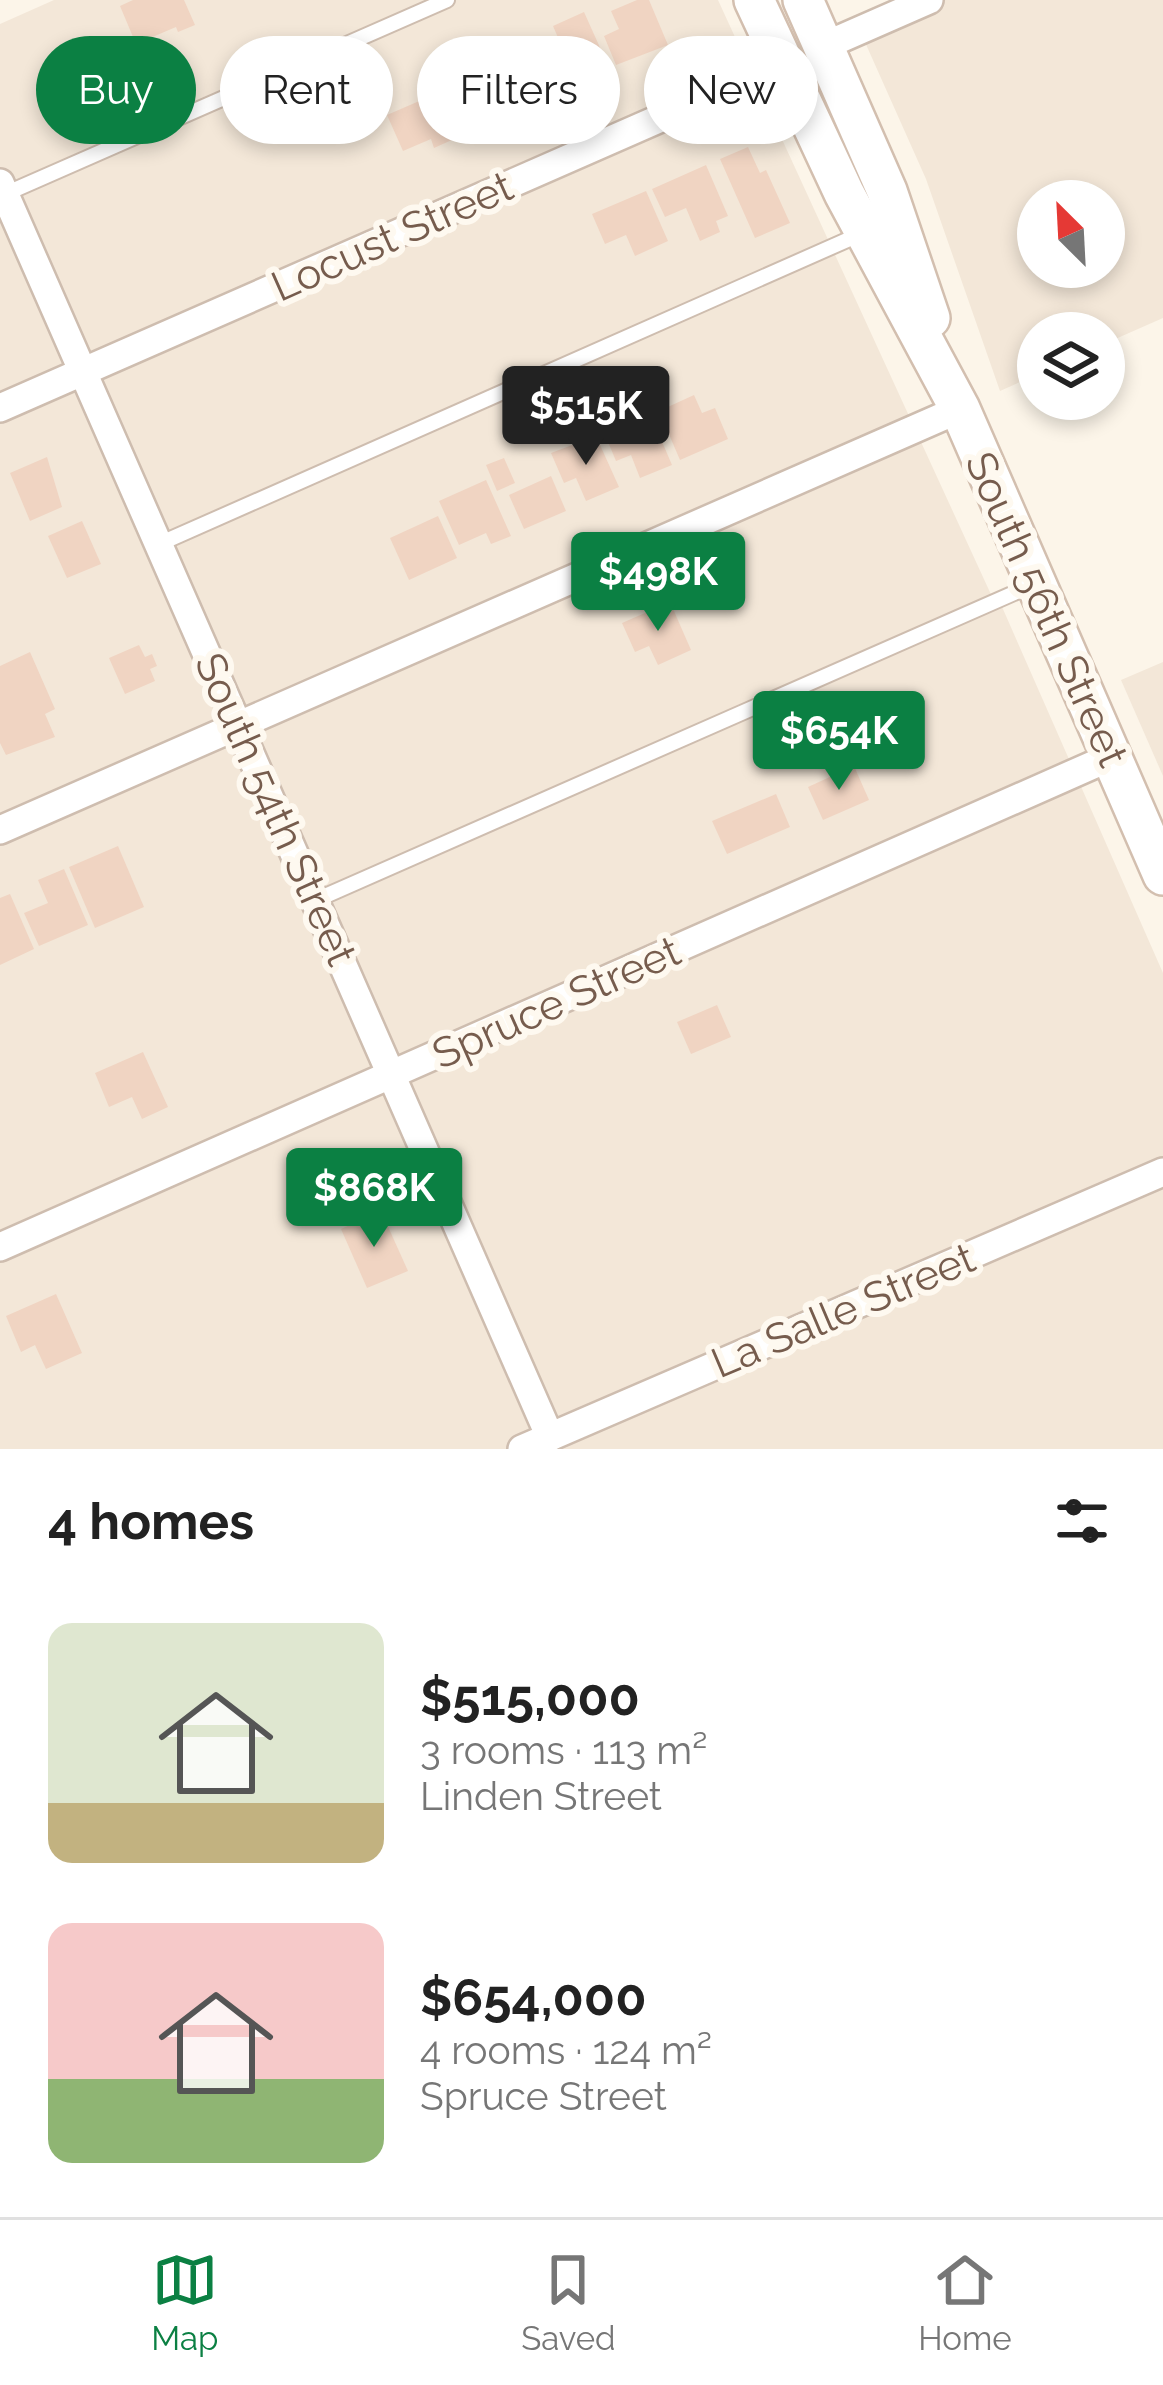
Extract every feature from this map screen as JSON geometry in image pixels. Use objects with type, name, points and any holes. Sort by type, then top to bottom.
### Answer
[{"type":"main road","name":"South 56th Street","points":[[754,0],[771,36]]},
{"type":"main road","name":"South 56th Street","points":[[803,0],[887,191],[960,409]]},
{"type":"main road","name":"South 56th Street","points":[[818,135],[864,232],[960,409],[1163,874]]},
{"type":"street","points":[[824,46],[929,0]]},
{"type":"street","name":"Locust Street","points":[[0,408],[644,125]]},
{"type":"street","name":"South 54th Street","points":[[2,191],[550,1437]]},
{"type":"street","points":[[0,830],[960,409]]},
{"type":"street","name":"Spruce Street","points":[[0,1247],[1112,757]]},
{"type":"street","name":"La Salle Street","points":[[522,1449],[1163,1172]]},
{"type":"lane","points":[[2,191],[447,0]]},
{"type":"lane","points":[[159,544],[864,232]]},
{"type":"lane","points":[[316,900],[1036,583]]},
{"type":"shaded area","points":[[54,0],[718,0],[735,36],[644,36],[644,144],[784,144],[994,601],[999,600],[1163,973],[1163,1449],[0,1449],[0,24]]},
{"type":"shaded area","points":[[929,0],[1163,0],[1163,318],[1125,335],[1125,312],[1017,312],[1017,383],[1000,391],[926,179],[860,31]]},
{"type":"shaded area","points":[[1163,662],[1163,776],[1121,680]]},
{"type":"building","points":[[133,0],[184,0],[195,25],[178,32],[176,27],[155,36],[133,36],[120,6]]},
{"type":"building","points":[[649,0],[664,36],[644,36],[644,54],[620,63],[620,36],[604,36],[619,29],[611,11]]},
{"type":"building","points":[[584,12],[595,36],[557,36],[553,26]]},
{"type":"building","points":[[417,102],[419,144],[403,151],[393,128],[393,112]]},
{"type":"building","points":[[748,147],[760,173],[766,170],[790,223],[755,238],[720,159]]},
{"type":"building","points":[[706,165],[728,216],[716,221],[720,232],[700,241],[686,208],[665,217],[652,189]]},
{"type":"building","points":[[646,191],[668,241],[635,256],[626,235],[605,244],[592,214]]},
{"type":"building","points":[[694,395],[702,413],[715,408],[728,439],[680,460],[659,411]]},
{"type":"building","points":[[649,411],[672,465],[640,478],[631,455],[616,461],[603,430]]},
{"type":"building","points":[[596,436],[619,487],[586,501],[576,478],[564,483],[551,453]]},
{"type":"building","points":[[47,457],[62,507],[30,521],[10,473]]},
{"type":"building","points":[[504,458],[515,483],[497,491],[486,465]]},
{"type":"building","points":[[551,476],[566,511],[524,529],[509,495]]},
{"type":"building","points":[[486,480],[511,536],[491,544],[486,533],[459,545],[439,501]]},
{"type":"building","points":[[438,516],[457,558],[409,580],[390,538]]},
{"type":"building","points":[[82,521],[101,564],[67,578],[48,536]]},
{"type":"building","points":[[670,602],[691,650],[658,665],[649,646],[635,652],[622,623]]},
{"type":"building","points":[[139,645],[145,657],[152,654],[157,666],[150,669],[155,681],[125,694],[109,658]]},
{"type":"building","points":[[30,652],[55,709],[45,714],[55,737],[6,755],[0,743],[0,666]]},
{"type":"building","points":[[854,766],[869,800],[823,820],[808,787]]},
{"type":"building","points":[[776,794],[790,827],[727,854],[712,821]]},
{"type":"building","points":[[118,846],[144,907],[95,928],[69,867]]},
{"type":"building","points":[[64,869],[88,925],[39,946],[24,913],[48,903],[38,880]]},
{"type":"building","points":[[10,894],[34,949],[0,965],[0,898]]},
{"type":"building","points":[[717,1005],[731,1037],[691,1054],[677,1022]]},
{"type":"building","points":[[143,1052],[168,1107],[142,1119],[132,1097],[109,1107],[95,1073]]},
{"type":"building","points":[[381,1211],[408,1271],[367,1288],[341,1229]]},
{"type":"building","points":[[56,1294],[82,1353],[46,1369],[35,1345],[21,1352],[6,1316]]}]
